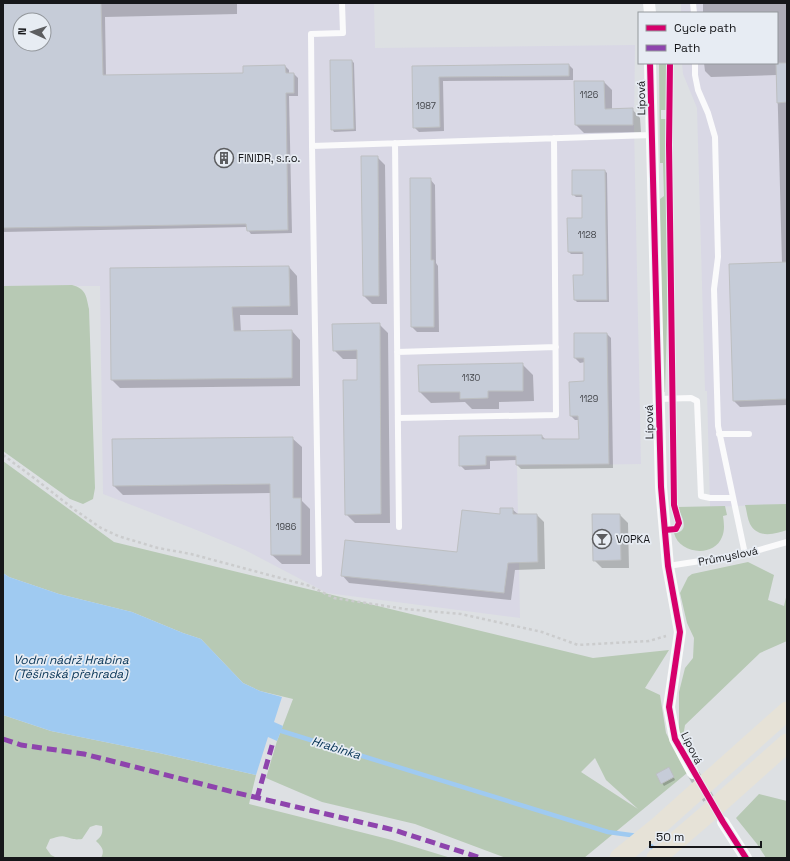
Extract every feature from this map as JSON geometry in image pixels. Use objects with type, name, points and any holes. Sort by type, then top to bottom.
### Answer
[{"type":"highway","points":[[619,858],[661,824],[787,711]]},
{"type":"highway","points":[[656,858],[781,748]]},
{"type":"street","name":"Lípová","points":[[650,64],[661,487],[668,566],[680,632],[669,706],[674,739],[693,773]]},
{"type":"street","points":[[723,822],[746,858]]},
{"type":"lane","points":[[319,574],[311,34],[343,33],[342,3]]},
{"type":"lane","points":[[695,64],[698,90],[716,137],[718,257],[714,289],[718,426],[745,554]]},
{"type":"lane","points":[[312,146],[652,135]]},
{"type":"lane","points":[[398,418],[556,415],[554,138]]},
{"type":"lane","points":[[395,143],[400,527]]},
{"type":"lane","points":[[397,352],[556,347]]},
{"type":"lane","points":[[658,399],[691,398],[697,401],[701,496],[710,498],[732,498]]},
{"type":"lane","points":[[719,434],[749,434]]},
{"type":"lane","name":"Průmyslová","points":[[668,566],[745,554],[787,542]]},
{"type":"path","points":[[3,456],[75,510],[101,528],[118,536],[158,548],[191,554],[310,586],[334,598],[405,609],[461,614],[542,632],[578,646],[649,641],[680,632]]},
{"type":"shaded area","points":[[3,3],[374,3],[375,48],[635,45],[634,126],[641,464],[517,466],[520,618],[327,593],[245,550],[103,494],[100,286],[3,286]]},
{"type":"shaded area","points":[[681,3],[787,3],[787,504],[710,507],[707,391],[705,391],[697,108],[683,74],[682,64],[778,64],[778,12],[681,12]]},
{"type":"green space","points":[[659,64],[666,64],[666,110],[661,110],[661,119],[666,119],[668,283],[665,392],[663,392],[660,199],[664,196],[663,163],[660,163]]},
{"type":"green space","points":[[72,285],[80,288],[85,293],[89,309],[95,488],[93,499],[83,504],[70,499],[3,451],[3,286]]},
{"type":"green space","points":[[3,461],[114,542],[593,658],[669,650],[645,688],[660,695],[666,733],[687,773],[584,858],[506,858],[415,824],[322,802],[266,778],[277,741],[293,699],[260,691],[243,683],[201,639],[132,612],[59,594],[9,577],[3,573]],"holes":[[[595,758],[606,780],[638,809],[581,772]]]},
{"type":"green space","points":[[787,504],[787,530],[772,534],[762,534],[753,529],[748,519],[745,505]]},
{"type":"green space","points":[[725,506],[727,515],[723,516],[723,534],[718,544],[712,548],[697,551],[689,549],[677,540],[674,533],[682,530],[684,523],[677,507]]},
{"type":"green space","points":[[748,562],[774,575],[768,600],[784,606],[787,593],[787,641],[760,653],[685,725],[683,737],[679,731],[679,692],[685,668],[693,658],[694,638],[687,623],[680,593],[688,577],[692,574]]},
{"type":"green space","points":[[3,715],[51,731],[256,775],[249,804],[392,840],[451,858],[101,858],[103,853],[102,849],[96,841],[102,834],[102,826],[96,825],[90,827],[82,839],[62,836],[50,839],[46,848],[51,855],[57,858],[3,858]]},
{"type":"green space","points":[[759,794],[787,801],[787,858],[766,858],[736,818]]},
{"type":"water","name":"Vodní nádrž Hrabina (Těšínská přehrada)","points":[[3,573],[9,577],[59,594],[132,612],[201,639],[243,683],[260,691],[282,697],[274,722],[283,726],[277,741],[268,737],[256,775],[51,731],[3,715]]},
{"type":"building","points":[[3,3],[101,3],[103,75],[243,73],[243,66],[285,65],[286,73],[294,73],[294,93],[286,93],[288,230],[247,231],[246,224],[3,228]]},
{"type":"building","points":[[330,60],[352,60],[354,129],[331,130]]},
{"type":"building","points":[[787,63],[787,102],[777,103],[776,64]]},
{"type":"building","points":[[569,64],[569,76],[439,77],[440,127],[413,128],[412,66]]},
{"type":"building","points":[[574,81],[604,81],[605,109],[633,108],[633,125],[575,125]]},
{"type":"building","points":[[361,156],[378,156],[379,296],[363,296]]},
{"type":"building","points":[[572,170],[605,170],[607,300],[574,300],[573,275],[583,275],[583,252],[568,252],[567,218],[582,218],[582,195],[572,195]]},
{"type":"building","points":[[410,178],[431,178],[431,260],[434,260],[434,327],[411,327]]},
{"type":"building","points":[[787,262],[787,399],[733,401],[729,264]]},
{"type":"building","points":[[289,266],[290,306],[232,307],[234,331],[292,330],[292,378],[111,380],[110,268]]},
{"type":"building","points":[[380,323],[381,514],[345,515],[343,380],[357,380],[357,350],[333,351],[332,324]]},
{"type":"building","points":[[574,333],[607,333],[609,464],[516,465],[516,456],[486,456],[486,465],[459,466],[459,436],[542,435],[542,439],[579,439],[578,416],[570,416],[569,382],[584,381],[584,358],[574,358]]},
{"type":"building","points":[[523,363],[523,391],[488,391],[488,398],[460,399],[460,392],[419,392],[418,365]]},
{"type":"building","points":[[293,437],[293,498],[301,498],[301,555],[271,555],[270,484],[113,486],[112,439]]},
{"type":"building","points":[[500,508],[513,508],[513,514],[537,514],[538,562],[508,563],[504,593],[341,576],[345,540],[457,552],[462,510],[500,514]]},
{"type":"building","points":[[592,514],[620,514],[621,560],[593,561]]},
{"type":"building","points":[[669,767],[674,777],[661,784],[656,774]]},
{"type":"waterway","name":"Hrabinka","points":[[275,729],[608,832],[638,836]]},
{"type":"waterway","name":"Hrabinka","points":[[646,841],[657,852]]},
{"type":"tunnel","points":[[693,773],[717,813]]},
{"type":"marked path","points":[[3,739],[21,745],[84,754],[233,792],[394,830],[481,858]]},
{"type":"marked path","points":[[257,798],[273,742]]},
{"type":"cycle path","points":[[650,64],[661,487],[668,566],[680,632],[669,707],[675,739],[723,822],[746,858]]},
{"type":"cycle path","points":[[665,530],[676,529],[679,523],[674,505],[669,145],[670,64]]},
{"type":"place","name":"FINIDR, s.r.o.","points":[[224,158]]},
{"type":"place","name":"VOPKA","points":[[602,539]]}]
